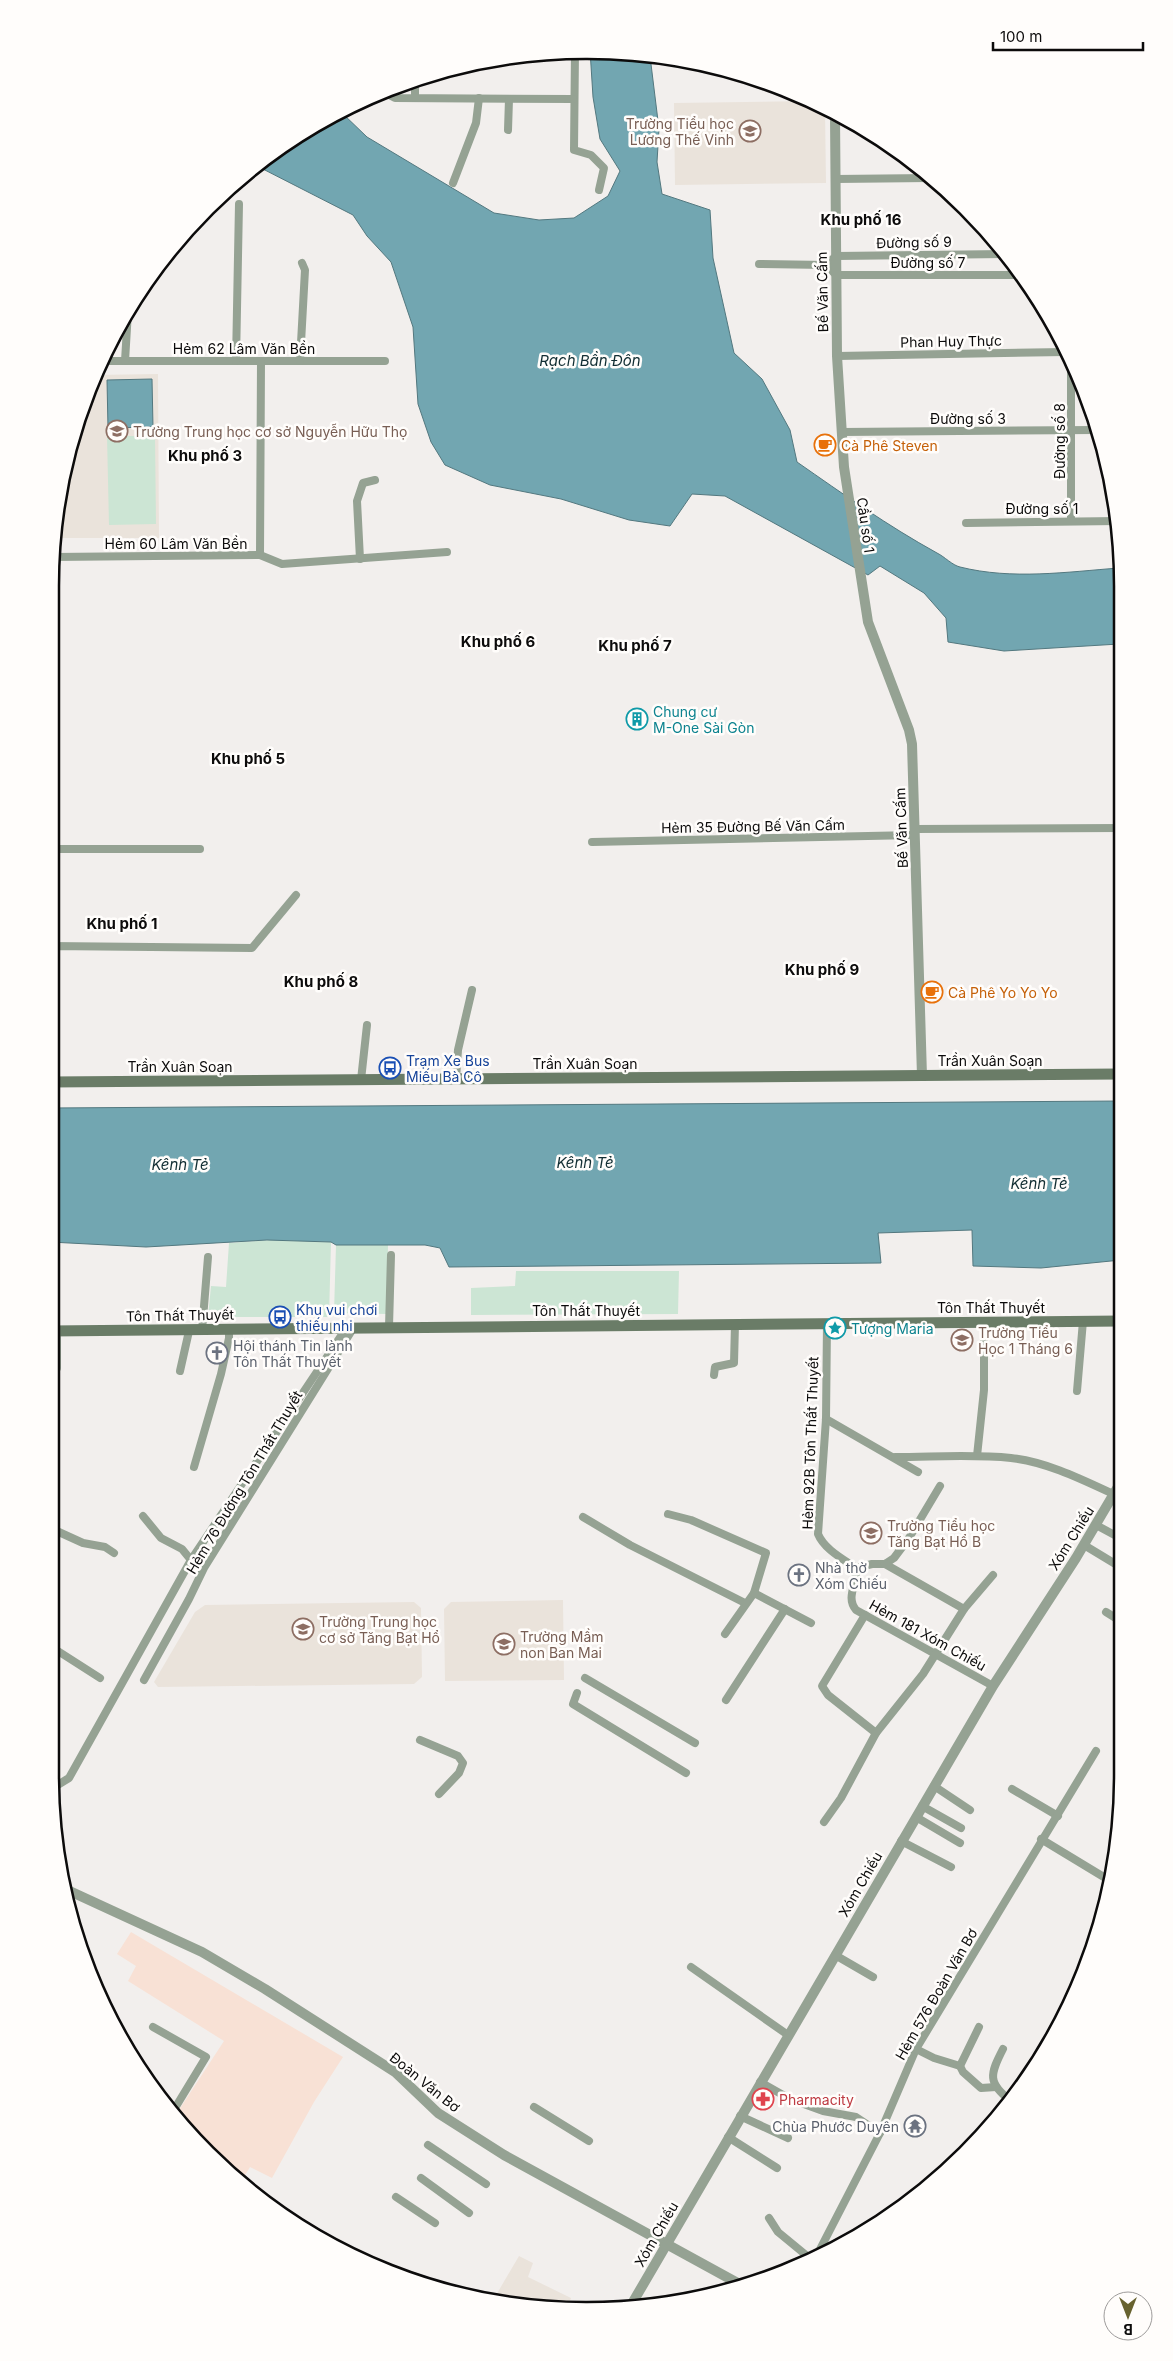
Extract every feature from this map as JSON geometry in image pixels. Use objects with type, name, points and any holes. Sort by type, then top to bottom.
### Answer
[{"type":"main road","name":"Trần Xuân Soạn","points":[[59,1082],[1114,1074]]},
{"type":"main road","name":"Tôn Thất Thuyết","points":[[59,1331],[1114,1321]]},
{"type":"street","points":[[575,59],[574,150],[591,155],[604,168],[599,190]]},
{"type":"street","points":[[415,88],[415,98]]},
{"type":"street","points":[[392,96],[396,98],[574,99]]},
{"type":"street","points":[[453,183],[476,122],[479,98]]},
{"type":"street","points":[[508,130],[509,98]]},
{"type":"street","name":"Bế Văn Cấm","points":[[835,121],[837,356],[844,467]]},
{"type":"street","points":[[835,179],[920,178]]},
{"type":"street","points":[[236,361],[239,204]]},
{"type":"street","name":"Đường số 9","points":[[836,256],[996,254]]},
{"type":"street","points":[[759,264],[826,265],[836,256]]},
{"type":"street","points":[[300,361],[305,270],[302,263]]},
{"type":"street","points":[[826,265],[836,275]]},
{"type":"street","name":"Đường số 7","points":[[836,275],[1012,275]]},
{"type":"street","points":[[125,361],[127,327]]},
{"type":"street","name":"Phan Huy Thực","points":[[837,356],[1060,352]]},
{"type":"street","name":"Hẻm 62 Lâm Văn Bền","points":[[110,361],[385,361]]},
{"type":"street","points":[[260,555],[261,361]]},
{"type":"street","name":"Đường số 8","points":[[1070,376],[1071,521]]},
{"type":"street","name":"Đường số 3","points":[[842,432],[1090,430]]},
{"type":"street","name":"Cầu số 1","points":[[844,467],[861,588]]},
{"type":"street","points":[[360,559],[357,500],[362,482],[375,480]]},
{"type":"street","name":"Đường số 1","points":[[966,523],[1110,521]]},
{"type":"street","name":"Hẻm 60 Lâm Văn Bền","points":[[60,557],[260,555],[282,564],[447,552]]},
{"type":"street","name":"Bế Văn Cấm","points":[[861,588],[868,622],[909,730],[912,744],[922,1076]]},
{"type":"street","name":"Hẻm 35 Đường Bế Văn Cấm","points":[[592,842],[1114,828]]},
{"type":"street","points":[[59,849],[200,849]]},
{"type":"street","points":[[59,946],[252,948],[296,895]]},
{"type":"street","points":[[456,1079],[458,1050],[472,990]]},
{"type":"street","points":[[361,1080],[367,1025]]},
{"type":"street","points":[[389,1327],[391,1254]]},
{"type":"street","points":[[202,1331],[208,1257]]},
{"type":"street","points":[[1077,1391],[1083,1321]]},
{"type":"street","points":[[977,1456],[984,1390],[984,1322]]},
{"type":"street","name":"Hẻm 92B Tôn Thất Thuyết","points":[[827,1323],[826,1419],[818,1534],[825,1545],[856,1568]]},
{"type":"street","points":[[714,1375],[715,1367],[734,1363],[734,1324]]},
{"type":"street","points":[[59,1784],[69,1778],[116,1698],[192,1560],[351,1327]]},
{"type":"street","name":"Hẻm 76 Đường Tôn Thất Thuyết","points":[[144,1680],[204,1568],[351,1327]]},
{"type":"street","points":[[194,1467],[221,1374],[229,1330]]},
{"type":"street","points":[[180,1371],[189,1331]]},
{"type":"street","points":[[826,1419],[895,1457],[918,1472]]},
{"type":"street","points":[[895,1457],[977,1456],[1024,1460],[1052,1468],[1114,1494]]},
{"type":"street","points":[[885,1564],[894,1558],[909,1538],[940,1486]]},
{"type":"street","name":"Xóm Chiếu","points":[[634,2300],[993,1686],[1096,1525],[1114,1501]]},
{"type":"street","points":[[668,1514],[690,1520],[766,1553],[754,1593],[745,1603],[726,1634]]},
{"type":"street","points":[[143,1516],[161,1538],[182,1549],[192,1560]]},
{"type":"street","points":[[582,1517],[630,1545],[745,1603]]},
{"type":"street","points":[[1096,1525],[1114,1534]]},
{"type":"street","points":[[59,1532],[83,1544],[105,1547],[114,1553]]},
{"type":"street","points":[[1084,1545],[1114,1563]]},
{"type":"street","points":[[856,1568],[872,1564],[885,1564],[964,1609]]},
{"type":"street","name":"Hẻm 181 Xóm Chiếu","points":[[856,1568],[856,1580],[851,1594],[853,1606],[865,1615],[993,1686]]},
{"type":"street","points":[[824,1822],[841,1798],[876,1733],[923,1674],[964,1609],[993,1575]]},
{"type":"street","points":[[754,1593],[811,1623]]},
{"type":"street","points":[[726,1700],[785,1609]]},
{"type":"street","points":[[1106,1612],[1114,1617]]},
{"type":"street","points":[[865,1615],[822,1686],[828,1695],[876,1733]]},
{"type":"street","points":[[59,1652],[100,1678]]},
{"type":"street","points":[[585,1678],[694,1743]]},
{"type":"street","points":[[577,1693],[574,1704],[686,1773]]},
{"type":"street","points":[[420,1740],[458,1756],[463,1763],[459,1773],[439,1794]]},
{"type":"street","name":"Hẻm 576 Đoàn Văn Bơ","points":[[821,2248],[880,2133],[916,2048],[1096,1751]]},
{"type":"street","points":[[934,1786],[970,1810]]},
{"type":"street","points":[[1012,1789],[1058,1816]]},
{"type":"street","points":[[922,1806],[961,1828]]},
{"type":"street","points":[[916,1816],[960,1843]]},
{"type":"street","points":[[1042,1839],[1104,1877]]},
{"type":"street","points":[[901,1841],[951,1867]]},
{"type":"street","name":"Đoàn Văn Bơ","points":[[73,1892],[202,1952],[265,1989],[395,2072],[438,2113],[504,2155],[734,2281]]},
{"type":"street","points":[[835,1955],[873,1977]]},
{"type":"street","points":[[691,1967],[788,2035]]},
{"type":"street","points":[[153,2027],[206,2057],[176,2106]]},
{"type":"street","points":[[960,2066],[979,2027]]},
{"type":"street","points":[[916,2048],[934,2058],[960,2066],[963,2072],[981,2088],[996,2087]]},
{"type":"street","points":[[1003,2049],[993,2068],[992,2082],[1005,2096]]},
{"type":"street","points":[[760,2082],[790,2100],[824,2111],[856,2117],[880,2133]]},
{"type":"street","points":[[534,2107],[589,2141]]},
{"type":"street","points":[[740,2116],[788,2138]]},
{"type":"street","points":[[728,2137],[777,2168]]},
{"type":"street","points":[[428,2145],[486,2184]]},
{"type":"street","points":[[421,2178],[469,2213]]},
{"type":"street","points":[[396,2197],[435,2222]]},
{"type":"street","points":[[769,2218],[778,2232],[805,2254]]},
{"type":"shaded area","name":"Trường Tiểu học Lương Thế Vinh","points":[[793,101],[820,113],[825,116],[826,183],[675,185],[674,103]]},
{"type":"shaded area","name":"Trường Trung học cơ sở Nguyễn Hữu Thọ","points":[[158,374],[159,538],[61,538],[69,484],[77,450],[87,417],[103,375]]},
{"type":"shaded area","name":"Trường Mầm non Ban Mai","points":[[563,1600],[564,1680],[445,1681],[444,1609],[451,1602]]},
{"type":"shaded area","name":"Trường Trung học cơ sở Tăng Bạt Hổ","points":[[414,1602],[421,1608],[422,1677],[414,1684],[158,1687],[154,1682],[195,1612],[205,1605]]},
{"type":"shaded area","points":[[131,1932],[343,2057],[314,2102],[272,2178],[250,2167],[245,2176],[213,2148],[179,2109],[224,2041],[128,1981],[136,1966],[117,1954]]},
{"type":"shaded area","points":[[519,2256],[533,2263],[528,2277],[571,2298],[570,2302],[552,2301],[497,2294]]},
{"type":"green space","points":[[107,436],[155,436],[156,524],[109,525]]},
{"type":"green space","points":[[269,1240],[331,1242],[329,1317],[208,1317],[211,1286],[226,1287],[229,1243]]},
{"type":"green space","points":[[336,1245],[388,1245],[387,1314],[334,1313]]},
{"type":"green space","points":[[516,1271],[679,1271],[678,1314],[471,1315],[471,1288],[515,1286]]},
{"type":"water","name":"Rạch Bần Đôn","points":[[591,59],[651,63],[659,129],[657,162],[662,194],[710,210],[713,258],[734,353],[762,379],[790,430],[797,462],[883,521],[954,565],[980,571],[1019,574],[1113,568],[1114,644],[1004,651],[948,642],[946,618],[924,593],[880,566],[868,575],[725,496],[692,494],[670,526],[629,520],[561,499],[490,485],[445,465],[431,442],[418,404],[413,327],[391,262],[367,236],[353,215],[263,169],[293,148],[346,117],[367,137],[494,213],[539,220],[574,218],[608,196],[620,171],[600,139],[593,97]]},
{"type":"water","points":[[152,379],[153,427],[108,428],[107,380]]},
{"type":"water","name":"Kênh Tẻ","points":[[1114,1101],[1114,1261],[1041,1268],[973,1266],[972,1230],[878,1233],[881,1263],[449,1267],[440,1248],[425,1245],[336,1245],[331,1242],[267,1240],[146,1247],[59,1242],[59,1108]]},
{"type":"place","name":"Trường Tiểu học Lương Thế Vinh","points":[[750,131]]},
{"type":"place","name":"Trường Trung học cơ sở Nguyễn Hữu Thọ","points":[[117,431]]},
{"type":"place","name":"Cà Phê Steven","points":[[825,445]]},
{"type":"place","name":"Chung cư M-One Sài Gòn","points":[[637,719]]},
{"type":"place","name":"Cà Phê Yo Yo Yo","points":[[932,992]]},
{"type":"place","name":"Trạm Xe Bus Miếu Bà Cô","points":[[390,1068]]},
{"type":"place","name":"Khu vui chơi thiếu nhi","points":[[280,1317]]},
{"type":"place","name":"Tượng Maria","points":[[835,1328]]},
{"type":"place","name":"Trường Tiểu Học 1 Tháng 6","points":[[962,1340]]},
{"type":"place","name":"Hội thánh Tin lành Tôn Thất Thuyết","points":[[217,1353]]},
{"type":"place","name":"Trường Tiểu học Tăng Bạt Hổ B","points":[[871,1533]]},
{"type":"place","name":"Nhà thờ Xóm Chiếu","points":[[799,1575]]},
{"type":"place","name":"Trường Trung học cơ sở Tăng Bạt Hổ","points":[[303,1629]]},
{"type":"place","name":"Trường Mầm non Ban Mai","points":[[504,1644]]},
{"type":"place","name":"Pharmacity","points":[[763,2099]]},
{"type":"place","name":"Chùa Phước Duyên","points":[[915,2126]]},
{"type":"district","name":"Khu phố 16","points":[[861,219]]},
{"type":"district","name":"Khu phố 3","points":[[205,455]]},
{"type":"district","name":"Khu phố 6","points":[[498,641]]},
{"type":"district","name":"Khu phố 7","points":[[635,645]]},
{"type":"district","name":"Khu phố 5","points":[[248,758]]},
{"type":"district","name":"Khu phố 1","points":[[122,923]]},
{"type":"district","name":"Khu phố 9","points":[[822,969]]},
{"type":"district","name":"Khu phố 8","points":[[321,981]]}]
